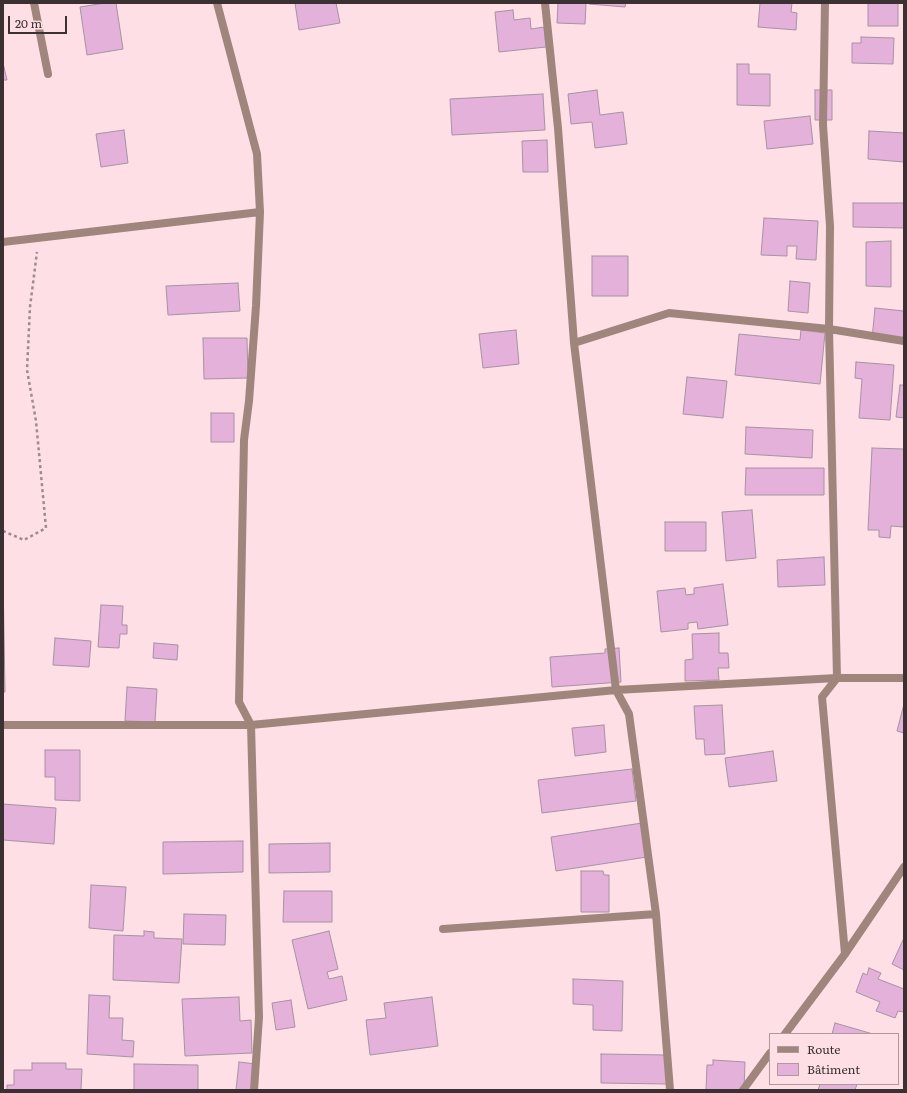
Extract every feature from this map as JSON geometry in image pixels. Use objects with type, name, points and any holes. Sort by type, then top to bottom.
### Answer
[{"type":"street","points":[[34,3],[48,74]]},
{"type":"street","points":[[217,3],[256,154],[260,212],[256,306],[249,401],[244,440],[239,702],[251,725],[259,1017],[254,1090]]},
{"type":"street","points":[[545,3],[558,128],[574,343],[616,690],[629,714],[656,914],[670,1090]]},
{"type":"street","points":[[825,3],[823,126],[830,226],[829,329],[838,678],[822,697],[844,954]]},
{"type":"street","points":[[3,242],[260,212]]},
{"type":"street","points":[[574,343],[669,313],[829,329],[904,341]]},
{"type":"street","points":[[3,725],[251,725],[616,690],[838,678],[904,678]]},
{"type":"street","points":[[786,1033],[844,954],[904,867]]},
{"type":"street","points":[[443,929],[656,914]]},
{"type":"street","points":[[743,1090],[769,1054]]},
{"type":"path","points":[[3,532],[24,540],[46,528],[36,421],[27,370],[30,307],[39,238]]},
{"type":"building","points":[[105,3],[116,3],[123,49],[87,55],[80,7]]},
{"type":"building","points":[[295,3],[336,3],[340,23],[299,30]]},
{"type":"building","points":[[558,3],[586,3],[585,24],[557,23]]},
{"type":"building","points":[[589,3],[626,3],[625,7]]},
{"type":"building","points":[[760,3],[792,3],[791,12],[797,13],[796,30],[758,27]]},
{"type":"building","points":[[868,3],[898,3],[898,26],[868,26]]},
{"type":"building","points":[[513,10],[514,20],[530,18],[531,29],[544,27],[546,47],[499,52],[495,12]]},
{"type":"building","points":[[861,37],[894,38],[893,64],[852,63],[852,43],[861,43]]},
{"type":"building","points":[[3,63],[7,80],[3,80]]},
{"type":"building","points":[[737,64],[749,64],[749,74],[770,74],[770,106],[737,105]]},
{"type":"building","points":[[597,90],[600,115],[623,112],[627,144],[595,148],[592,122],[571,124],[568,94]]},
{"type":"building","points":[[815,90],[832,90],[832,120],[815,120]]},
{"type":"building","points":[[543,94],[545,130],[452,135],[450,99]]},
{"type":"building","points":[[810,116],[813,144],[767,149],[764,121]]},
{"type":"building","points":[[124,130],[128,163],[101,167],[96,134]]},
{"type":"building","points":[[869,131],[904,133],[904,162],[868,159]]},
{"type":"building","points":[[547,140],[548,172],[523,172],[522,141]]},
{"type":"building","points":[[853,203],[904,203],[904,228],[853,227]]},
{"type":"building","points":[[764,218],[818,221],[816,260],[796,259],[797,246],[787,246],[787,256],[761,255]]},
{"type":"building","points":[[891,241],[891,287],[866,286],[866,242]]},
{"type":"building","points":[[592,256],[628,256],[628,296],[592,296]]},
{"type":"building","points":[[790,281],[810,283],[808,313],[788,311]]},
{"type":"building","points":[[238,283],[240,311],[168,315],[166,286]]},
{"type":"building","points":[[875,308],[904,311],[904,342],[872,339]]},
{"type":"building","points":[[516,330],[519,364],[483,368],[479,334]]},
{"type":"building","points":[[801,330],[825,333],[820,384],[735,375],[739,334],[800,340]]},
{"type":"building","points":[[203,338],[247,338],[248,378],[204,379]]},
{"type":"building","points":[[856,362],[894,365],[890,420],[859,418],[862,379],[855,378]]},
{"type":"building","points":[[687,377],[727,381],[723,418],[683,414]]},
{"type":"building","points":[[900,385],[904,385],[904,418],[896,417]]},
{"type":"building","points":[[211,413],[234,413],[234,442],[211,442]]},
{"type":"building","points":[[746,427],[813,430],[812,458],[745,454]]},
{"type":"building","points":[[872,448],[904,449],[904,527],[891,526],[890,538],[879,537],[879,530],[868,530]]},
{"type":"building","points":[[746,468],[824,468],[824,495],[745,495]]},
{"type":"building","points":[[752,510],[756,558],[726,561],[722,512]]},
{"type":"building","points":[[665,522],[706,522],[706,551],[665,551]]},
{"type":"building","points":[[824,557],[825,585],[778,587],[777,560]]},
{"type":"building","points":[[3,575],[5,692],[3,692]]},
{"type":"building","points":[[723,584],[728,625],[698,629],[697,622],[688,623],[688,629],[661,632],[657,591],[685,588],[686,595],[694,594],[694,588]]},
{"type":"building","points":[[101,605],[123,606],[122,625],[127,625],[127,634],[120,634],[119,648],[98,647]]},
{"type":"building","points":[[719,633],[719,653],[728,653],[729,668],[718,668],[719,680],[685,681],[685,660],[693,659],[692,634]]},
{"type":"building","points":[[55,638],[91,641],[89,667],[53,665]]},
{"type":"building","points":[[154,643],[178,645],[177,660],[153,658]]},
{"type":"building","points":[[619,648],[621,682],[552,687],[550,657],[605,653],[605,649]]},
{"type":"building","points":[[127,687],[157,689],[155,722],[125,721]]},
{"type":"building","points":[[904,704],[904,733],[897,731]]},
{"type":"building","points":[[722,705],[725,754],[705,755],[704,739],[696,739],[694,706]]},
{"type":"building","points":[[604,725],[606,752],[575,756],[572,728]]},
{"type":"building","points":[[45,750],[80,750],[80,801],[55,800],[55,777],[45,777]]},
{"type":"building","points":[[773,751],[777,781],[729,787],[725,758]]},
{"type":"building","points":[[632,769],[636,801],[542,813],[538,780]]},
{"type":"building","points":[[3,804],[56,808],[54,844],[3,840]]},
{"type":"building","points":[[642,823],[647,857],[556,871],[551,837]]},
{"type":"building","points":[[243,841],[243,872],[163,874],[163,842]]},
{"type":"building","points":[[330,843],[330,872],[269,873],[269,844]]},
{"type":"building","points":[[581,871],[603,871],[604,875],[609,875],[609,912],[581,912]]},
{"type":"building","points":[[91,885],[126,887],[123,931],[89,928]]},
{"type":"building","points":[[284,891],[332,891],[332,922],[283,922]]},
{"type":"building","points":[[184,914],[226,915],[225,945],[183,944]]},
{"type":"building","points":[[144,931],[154,932],[154,938],[182,939],[179,983],[113,980],[114,935],[144,936]]},
{"type":"building","points":[[329,931],[338,969],[327,972],[329,979],[342,976],[347,1000],[308,1009],[292,940]]},
{"type":"building","points":[[904,940],[904,970],[892,964]]},
{"type":"building","points":[[869,968],[881,973],[878,979],[904,989],[904,1012],[898,1011],[895,1018],[876,1011],[880,1002],[856,992],[863,973],[867,975]]},
{"type":"building","points":[[573,979],[623,981],[622,1031],[593,1030],[593,1005],[573,1004]]},
{"type":"building","points":[[89,995],[110,996],[109,1018],[123,1018],[122,1040],[134,1041],[133,1057],[87,1054]]},
{"type":"building","points":[[239,997],[240,1021],[251,1020],[252,1053],[185,1056],[182,999]]},
{"type":"building","points":[[432,997],[438,1046],[370,1055],[366,1020],[386,1018],[384,1003]]},
{"type":"building","points":[[291,1000],[295,1027],[276,1030],[272,1003]]},
{"type":"building","points":[[835,1023],[870,1033],[832,1033]]},
{"type":"building","points":[[601,1054],[667,1055],[667,1084],[601,1083]]},
{"type":"building","points":[[713,1060],[745,1062],[744,1090],[706,1090],[707,1065],[713,1065]]},
{"type":"building","points":[[239,1062],[256,1064],[253,1090],[236,1090]]},
{"type":"building","points":[[32,1063],[66,1063],[66,1069],[82,1069],[81,1090],[7,1090],[7,1085],[14,1085],[14,1070],[32,1070]]},
{"type":"building","points":[[134,1064],[198,1065],[198,1090],[134,1090]]},
{"type":"building","points":[[820,1085],[857,1085],[855,1090],[818,1090]]}]
